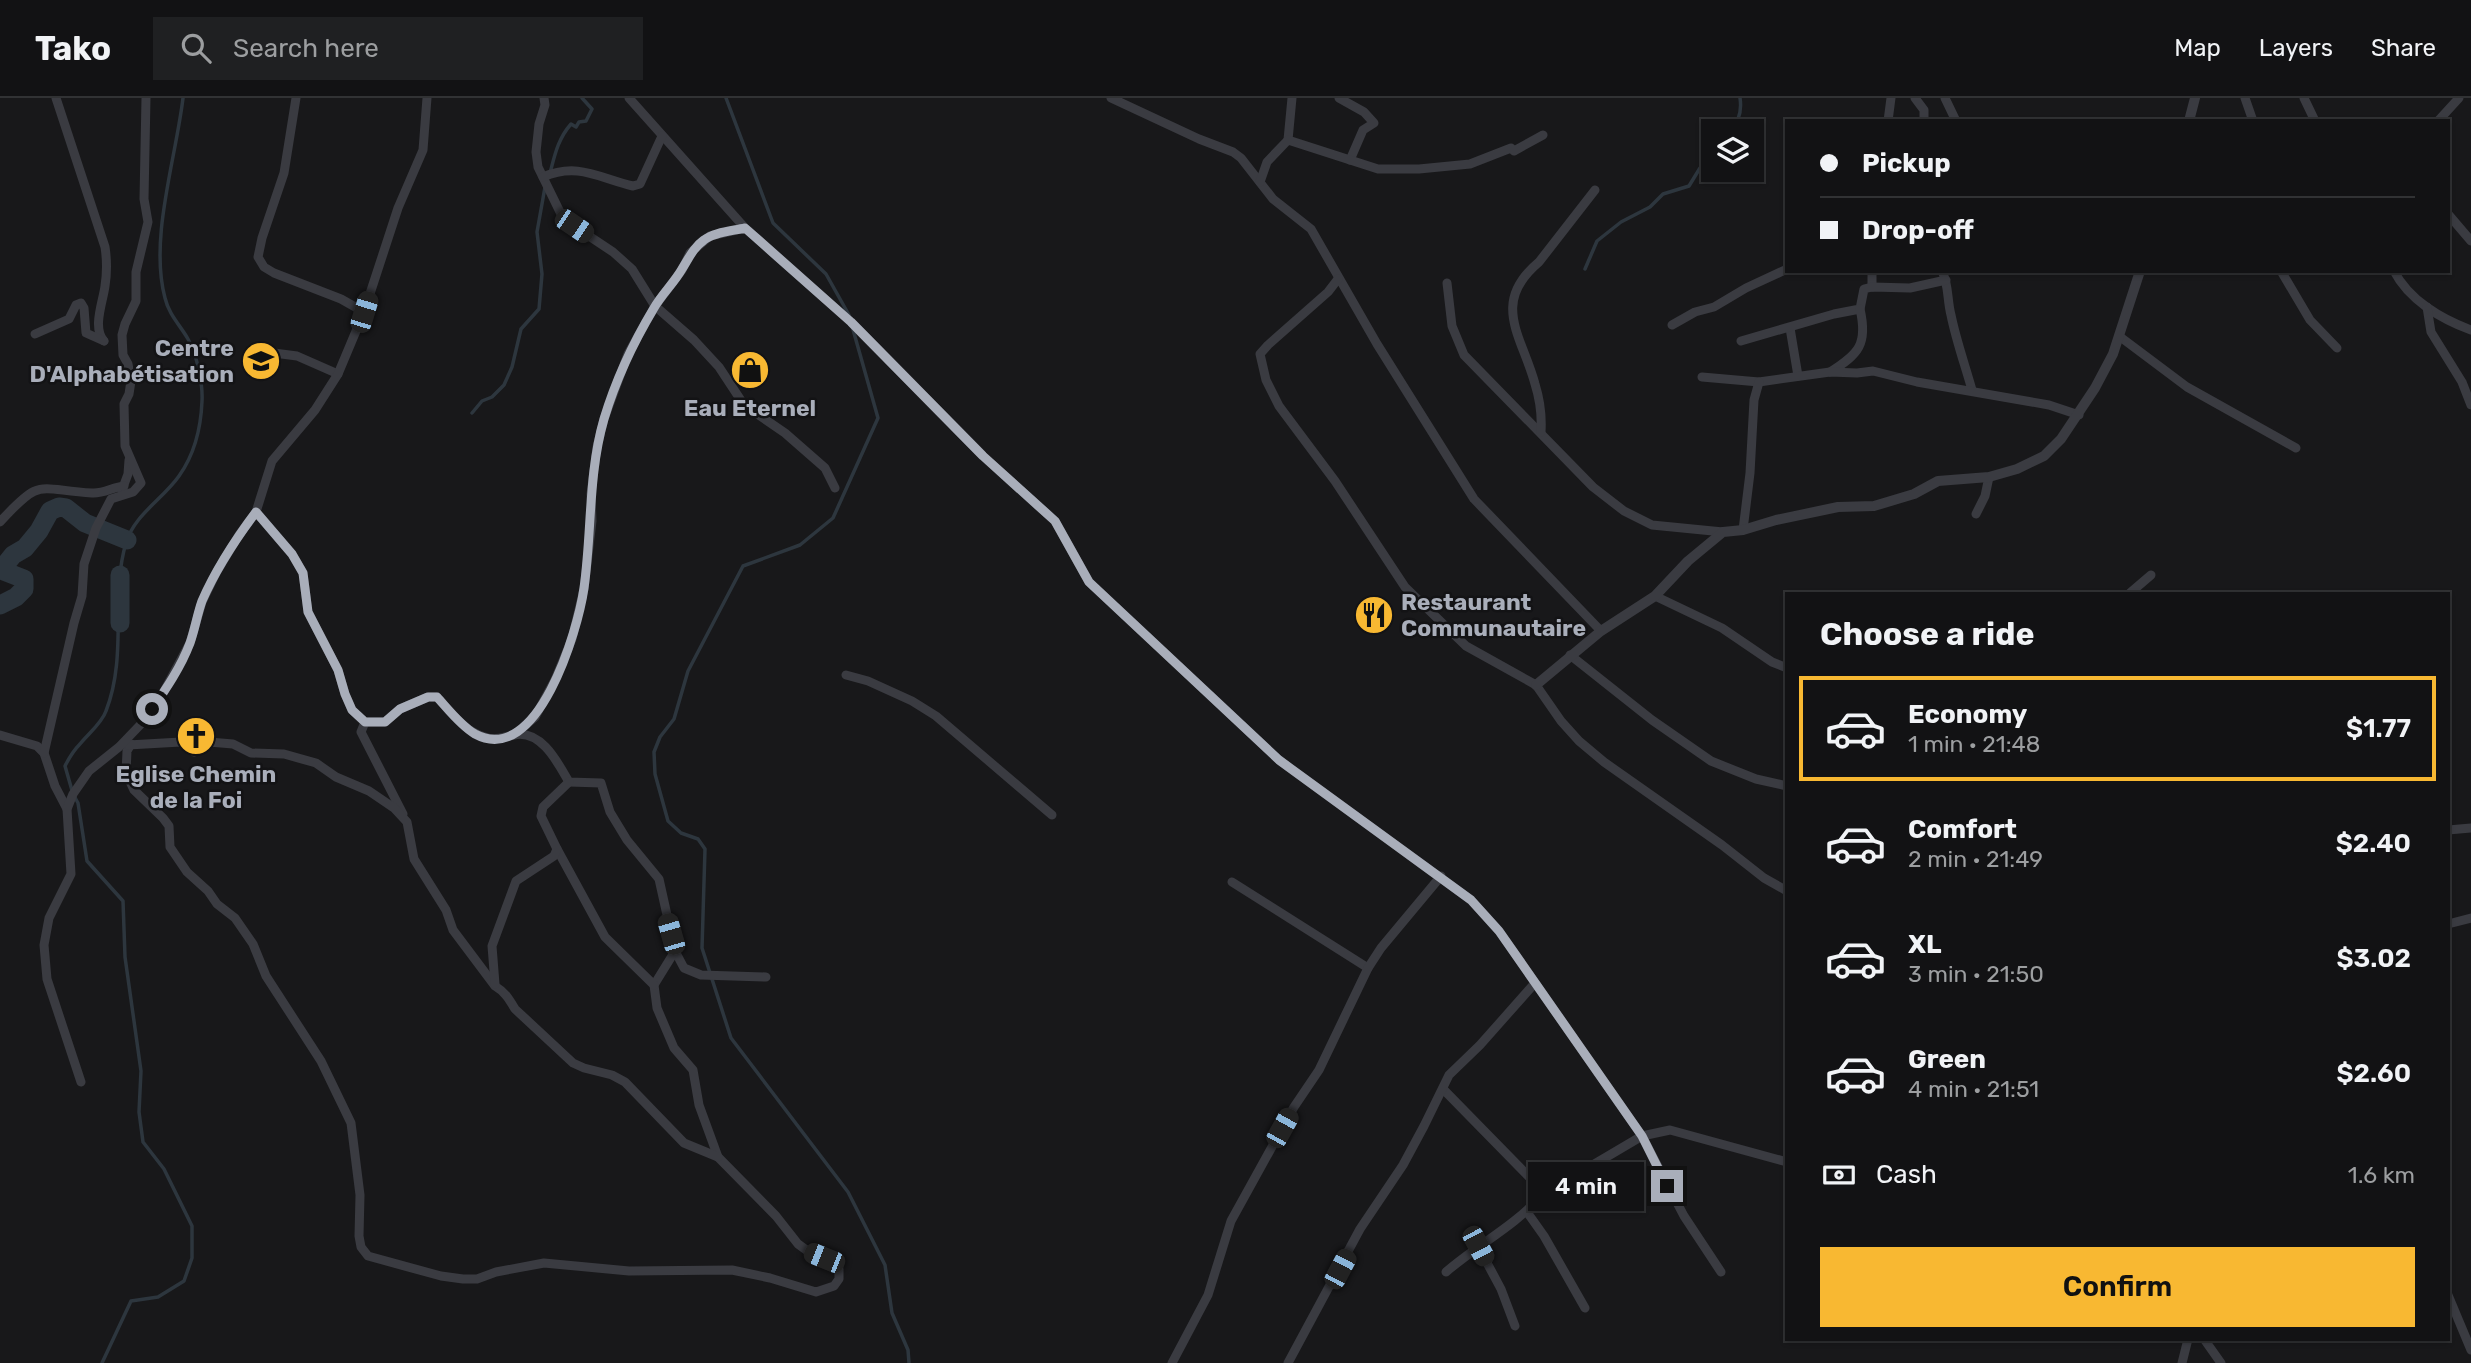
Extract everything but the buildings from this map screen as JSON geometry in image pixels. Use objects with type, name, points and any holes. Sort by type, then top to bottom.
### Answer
[{"type":"street","points":[[36,334],[69,319],[76,305],[81,303],[84,308],[86,333],[104,341],[100,335],[99,324],[105,286],[105,247],[56,98]]},
{"type":"street","points":[[44,753],[82,596],[84,564],[108,502],[117,496],[134,492],[141,484],[125,446],[124,404],[131,382],[128,364],[123,355],[121,335],[136,301],[136,272],[148,222],[144,199],[146,98]]},
{"type":"street","points":[[296,98],[284,173],[258,257],[264,267],[274,273],[341,299],[364,312]]},
{"type":"street","points":[[67,809],[73,794],[89,771],[120,747],[143,722],[177,669],[190,643],[202,602],[216,573],[256,512],[272,461],[315,410],[338,374],[364,312],[398,208],[423,150],[427,98]]},
{"type":"street","points":[[544,98],[536,152],[550,174],[560,212],[632,269],[655,306],[694,340],[719,367],[744,405],[785,433],[825,468],[835,488]]},
{"type":"street","points":[[629,98],[745,228],[851,322],[983,456],[1055,521],[1089,582],[1279,760],[1471,900],[1535,983],[1642,1136],[1684,1216],[1721,1272]]},
{"type":"street","points":[[1111,98],[1233,152],[1241,158],[1273,199],[1311,229],[1338,279],[1474,499],[1601,631]]},
{"type":"street","points":[[1260,182],[1268,162],[1288,140],[1292,98]]},
{"type":"street","points":[[1339,98],[1364,112],[1374,123],[1363,130],[1350,160]]},
{"type":"street","points":[[1888,119],[1891,98]]},
{"type":"street","points":[[1915,98],[1924,110],[1924,119]]},
{"type":"street","points":[[1945,98],[1955,119]]},
{"type":"street","points":[[2189,119],[2194,98]]},
{"type":"street","points":[[2245,98],[2252,119]]},
{"type":"street","points":[[2304,98],[2314,119]]},
{"type":"street","points":[[2440,119],[2459,98]]},
{"type":"street","points":[[1288,140],[1378,169],[1441,168],[1470,164],[1511,148],[1514,151],[1543,135]]},
{"type":"street","points":[[550,174],[586,171],[626,184],[640,184],[662,136]]},
{"type":"street","points":[[1541,432],[1542,413],[1535,384],[1513,324],[1514,291],[1528,270],[1539,262],[1595,190]]},
{"type":"street","points":[[2450,216],[2471,241]]},
{"type":"street","points":[[515,734],[535,717],[555,680],[572,639],[584,589],[592,521],[591,494],[602,428],[628,354],[655,306],[682,270],[690,253],[704,240],[745,228]]},
{"type":"street","points":[[1672,325],[1695,312],[1714,307],[1785,270]]},
{"type":"street","points":[[1872,273],[1872,287]]},
{"type":"street","points":[[1447,283],[1452,327],[1464,355],[1593,487],[1634,517],[1652,525],[1723,532],[1743,530],[1838,507],[1874,506],[1914,494],[1938,481],[1989,477],[2017,469],[2044,456],[2061,439],[2095,388],[2119,336],[2139,273]]},
{"type":"street","points":[[2282,273],[2310,320],[2337,348]]},
{"type":"street","points":[[2395,273],[2427,307],[2448,321],[2471,330]]},
{"type":"street","points":[[1830,372],[1861,348],[1863,329],[1860,309],[1864,289],[1910,288],[1944,276],[1955,335],[1972,390]]},
{"type":"street","points":[[1338,279],[1328,292],[1260,354],[1266,380],[1279,406],[1335,481],[1405,587],[1466,646],[1536,685],[1579,741],[1604,762],[1764,878],[1785,890]]},
{"type":"street","points":[[2427,307],[2434,338],[2462,382],[2471,405]]},
{"type":"street","points":[[1741,341],[1860,309]]},
{"type":"street","points":[[1790,328],[1798,376]]},
{"type":"street","points":[[2119,336],[2187,387],[2297,448]]},
{"type":"street","points":[[262,347],[274,353],[297,356],[338,374]]},
{"type":"street","points":[[1702,377],[1759,382],[1830,372],[1872,371],[1917,382],[2049,405],[2079,415]]},
{"type":"street","points":[[1743,530],[1750,473],[1754,400],[1759,382]]},
{"type":"street","points":[[117,496],[128,474],[129,458]]},
{"type":"street","points":[[1976,514],[1985,496],[1989,477]]},
{"type":"street","points":[[0,522],[23,498],[41,487],[95,494],[124,486]]},
{"type":"street","points":[[256,512],[292,554],[303,573],[308,612],[338,670],[352,710],[365,722],[385,722],[400,709],[428,697],[437,697],[475,734],[498,740],[515,734],[527,734],[550,751],[569,782]]},
{"type":"street","points":[[1536,685],[1601,631],[1655,596],[1688,561],[1723,532]]},
{"type":"street","points":[[2131,592],[2151,575]]},
{"type":"street","points":[[1655,596],[1722,628],[1772,662],[1785,667]]},
{"type":"street","points":[[1570,655],[1642,713],[1712,761],[1756,779],[1785,786]]},
{"type":"street","points":[[846,675],[868,681],[912,701],[936,716],[1052,815]]},
{"type":"street","points":[[131,744],[127,751],[126,773],[134,790],[169,826],[170,847],[187,872],[208,891],[216,904],[235,918],[253,944],[266,976],[321,1061],[351,1124],[360,1195],[361,1247],[368,1256],[441,1276],[463,1279],[477,1279],[509,1269],[544,1263],[629,1272],[732,1270],[816,1292],[834,1286],[839,1279],[839,1269],[834,1263],[798,1244],[776,1216],[718,1157],[684,1143],[625,1082],[611,1074],[573,1063],[524,1018],[503,990],[495,986],[453,930],[446,910],[414,859],[407,822],[361,732],[365,722]]},
{"type":"street","points":[[0,735],[37,746],[44,753],[55,786],[67,809],[71,874],[49,918],[44,945],[47,979],[81,1082]]},
{"type":"street","points":[[120,747],[181,742],[194,752],[209,742],[233,744],[251,753],[284,754],[316,763],[369,792],[394,808],[407,822]]},
{"type":"street","points":[[718,1157],[699,1105],[693,1070],[674,1048],[657,1008],[653,985],[605,937],[541,817],[543,807],[569,782],[601,783],[610,812],[627,839],[659,879],[675,951],[684,968],[701,975],[766,977]]},
{"type":"street","points":[[2450,830],[2471,828]]},
{"type":"street","points":[[495,986],[492,946],[516,881],[554,856],[557,849]]},
{"type":"street","points":[[1172,1363],[1208,1295],[1231,1222],[1294,1107],[1319,1070],[1368,968],[1381,948],[1441,876]]},
{"type":"street","points":[[1232,882],[1368,968]]},
{"type":"street","points":[[2450,923],[2471,918]]},
{"type":"street","points":[[653,985],[675,951]]},
{"type":"street","points":[[1288,1363],[1360,1229],[1419,1136],[1449,1075],[1480,1045],[1535,983]]},
{"type":"street","points":[[1443,1089],[1535,1184],[1542,1195]]},
{"type":"street","points":[[1446,1272],[1527,1212],[1542,1195],[1642,1136],[1670,1130],[1785,1161]]},
{"type":"street","points":[[1527,1212],[1544,1236],[1585,1308]]},
{"type":"street","points":[[1478,1246],[1501,1289],[1515,1326]]},
{"type":"street","points":[[2450,1300],[2471,1350]]},
{"type":"street","points":[[2182,1363],[2188,1341]]},
{"type":"street","points":[[2205,1341],[2221,1363]]},
{"type":"waterway","points":[[102,1363],[131,1301],[158,1297],[184,1281],[192,1258],[192,1226],[164,1169],[143,1142],[139,1112],[141,1071],[125,957],[123,901],[87,861],[78,803],[65,766],[101,720],[113,690],[118,647],[119,584],[126,543],[135,524],[184,468],[193,450],[200,421],[202,394],[197,361],[188,339],[167,304],[161,275],[160,250],[165,198],[183,98]]},
{"type":"waterway","points":[[550,173],[563,135],[571,124],[576,127],[579,122],[586,121],[592,109],[582,98]]},
{"type":"waterway","points":[[726,98],[773,223],[826,274],[849,315]]},
{"type":"waterway","points":[[1738,119],[1740,98]]},
{"type":"waterway","points":[[1585,269],[1597,241],[1621,222],[1650,207],[1663,194],[1689,186],[1701,167]]},
{"type":"waterway","points":[[472,413],[482,401],[492,397],[504,385],[512,367],[521,329],[539,309],[542,274],[537,232],[545,187]]},
{"type":"waterway","points":[[852,326],[878,418],[833,518],[800,545],[743,566],[688,671],[674,719],[660,737],[654,752],[655,774],[668,821],[681,833],[698,839],[705,849],[702,948],[731,1038],[848,1192],[885,1265],[892,1313],[908,1350],[909,1363]]},
{"type":"waterway","points":[[0,605],[16,597],[24,589],[24,579],[1,570],[13,555],[25,548],[50,511],[59,507],[66,508],[85,523],[127,540]]},
{"type":"waterway","points":[[120,575],[120,623]]},
{"type":"place","name":"Centre D'Alphabétisation","points":[[261,361]]},
{"type":"place","name":"Eau Eternel","points":[[750,370]]},
{"type":"place","name":"Restaurant Communautaire","points":[[1374,615]]},
{"type":"place","name":"Eglise Chemin de la Foi","points":[[196,736]]},
{"type":"route","points":[[152,709],[190,643],[202,602],[216,573],[256,512],[292,554],[303,573],[308,612],[338,670],[352,710],[365,722],[385,722],[400,709],[428,697],[437,697],[475,734],[498,740],[515,734],[535,717],[555,680],[572,639],[584,589],[597,447],[604,419],[628,354],[655,306],[682,270],[690,253],[710,236],[745,228],[813,286],[983,456],[1055,521],[1089,582],[1279,760],[1471,900],[1499,931],[1642,1136],[1667,1186]]}]
